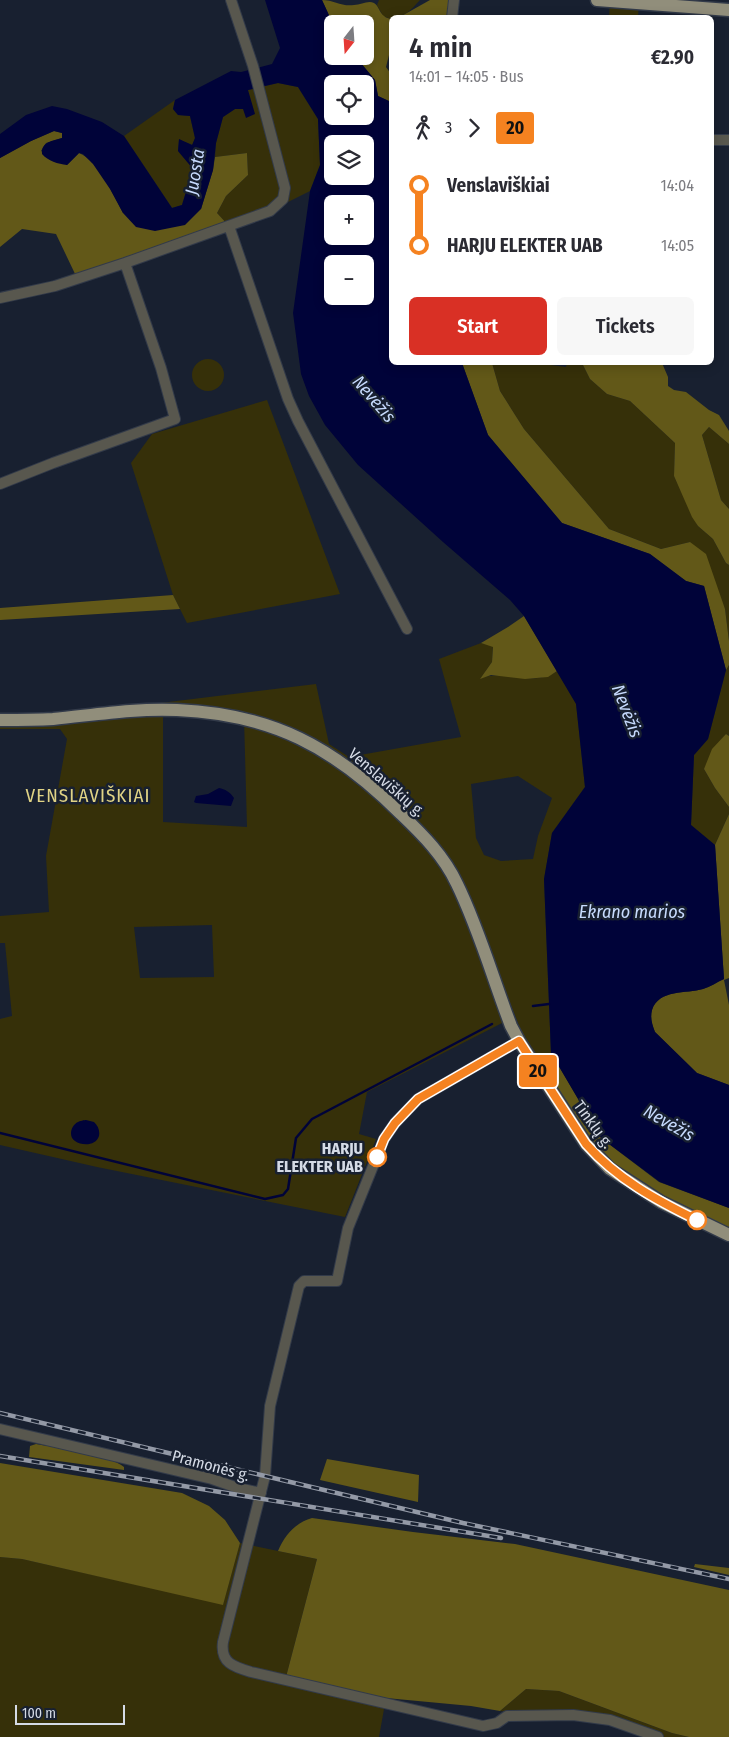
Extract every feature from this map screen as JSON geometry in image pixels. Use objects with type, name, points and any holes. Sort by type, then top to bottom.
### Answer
[{"type":"main road","points":[[597,0],[652,2],[729,10]]},
{"type":"main road","name":"Venslaviškių g.","points":[[0,720],[52,719],[130,710],[178,710],[222,714],[281,729],[330,755],[362,778],[429,841],[457,884],[471,919]]},
{"type":"main road","name":"Tinklų g.","points":[[471,919],[508,1018],[519,1041],[586,1144],[598,1158],[624,1179],[661,1202],[729,1235]]},
{"type":"street","points":[[0,298],[55,286],[125,263],[270,211],[283,199],[285,188],[260,91],[231,0]]},
{"type":"street","points":[[452,15],[454,0]]},
{"type":"street","points":[[714,140],[729,140]]},
{"type":"street","points":[[229,226],[288,399],[407,629]]},
{"type":"street","points":[[0,484],[53,463],[175,420],[161,368],[125,263]]},
{"type":"street","points":[[260,1493],[266,1469],[270,1406],[299,1286],[304,1281],[337,1281],[348,1228],[384,1139],[395,1123],[418,1099],[519,1041]]},
{"type":"street","name":"Pramonės g.","points":[[0,1429],[212,1479],[260,1493],[222,1648],[224,1659],[239,1669],[482,1726],[497,1723],[507,1716],[573,1715],[610,1720],[658,1737]]},
{"type":"shaded area","points":[[322,0],[350,5],[372,2],[376,4],[384,16],[389,18],[389,55],[386,67],[389,71],[389,101],[378,96],[374,75],[371,75],[362,65],[374,65],[374,15],[329,15]]},
{"type":"shaded area","points":[[379,0],[420,0],[407,12],[402,15],[389,15],[389,18],[383,16],[377,5]]},
{"type":"shaded area","points":[[430,0],[454,0],[452,15],[403,15]]},
{"type":"shaded area","points":[[610,1],[639,3],[638,15],[609,15]]},
{"type":"shaded area","points":[[278,83],[298,87],[318,119],[320,165],[310,191],[270,211],[229,226],[217,213],[226,196],[248,175],[247,153],[215,157],[216,143],[223,117],[235,109],[243,109],[248,90]]},
{"type":"shaded area","points":[[175,100],[173,109],[178,115],[190,116],[195,138],[193,145],[179,140],[178,151],[193,168],[182,205],[172,208],[124,136]]},
{"type":"shaded area","points":[[54,131],[62,133],[62,138],[46,143],[41,151],[67,165],[79,153],[86,157],[105,179],[123,213],[201,209],[215,157],[247,153],[248,175],[226,196],[217,213],[229,226],[77,278],[56,234],[22,229],[0,247],[0,158]]},
{"type":"shaded area","points":[[208,359],[220,363],[224,375],[220,387],[208,391],[196,387],[192,375],[196,363]]},
{"type":"shaded area","points":[[463,365],[493,365],[500,391],[524,429],[609,529],[661,549],[690,542],[706,554],[725,609],[729,641],[729,665],[726,670],[704,586],[686,581],[650,554],[562,523],[488,435]]},
{"type":"shaded area","points":[[493,365],[551,365],[566,367],[566,365],[583,365],[590,379],[607,394],[630,401],[675,443],[674,476],[698,526],[713,539],[726,563],[729,565],[729,641],[725,609],[690,542],[661,549],[609,529],[524,429],[500,391]]},
{"type":"shaded area","points":[[583,365],[663,365],[668,377],[668,386],[674,390],[686,392],[709,410],[719,415],[729,431],[729,444],[709,427],[702,435],[721,500],[729,509],[729,565],[726,563],[713,539],[698,526],[692,517],[674,476],[675,443],[630,401],[607,394],[590,379]]},
{"type":"shaded area","points":[[267,400],[340,594],[187,623],[173,595],[131,463],[152,434]]},
{"type":"shaded area","points":[[709,427],[729,444],[729,509],[721,500],[702,435]]},
{"type":"shaded area","points":[[173,595],[180,609],[0,620],[0,608]]},
{"type":"shaded area","points":[[524,616],[557,671],[548,677],[525,679],[491,675],[480,679],[492,662],[493,647],[481,643]]},
{"type":"shaded area","points":[[481,643],[493,646],[492,662],[481,678],[500,676],[538,678],[548,676],[557,671],[576,703],[585,787],[552,833],[544,879],[551,1053],[557,1063],[545,1071],[522,1033],[476,917],[428,834],[289,728],[144,705],[316,684],[329,744],[349,757],[461,737],[439,659]],"holes":[[[518,776],[552,798],[538,836],[533,859],[501,861],[484,855],[476,838],[471,784]]]},
{"type":"shaded area","points":[[729,665],[729,736],[726,734],[704,769],[729,807],[729,814],[715,845],[691,825],[694,755],[708,739],[726,670]]},
{"type":"shaded area","points":[[163,710],[163,822],[247,827],[244,718],[330,755],[446,866],[506,1021],[367,1092],[359,1134],[376,1139],[345,1217],[97,1167],[0,1145],[0,1019],[12,1016],[5,943],[0,943],[0,916],[49,912],[46,856],[67,739],[60,729],[0,729],[0,720]],"holes":[[[212,925],[214,977],[140,978],[134,927]]]},
{"type":"shaded area","points":[[726,734],[729,736],[729,807],[704,769],[712,749]]},
{"type":"shaded area","points":[[729,814],[729,978],[724,980],[729,1005],[729,1085],[697,1073],[655,1032],[651,1016],[656,1003],[667,995],[703,989],[724,979],[715,845]]},
{"type":"shaded area","points":[[557,1063],[601,1138],[659,1182],[729,1208],[729,1230],[665,1199],[614,1165],[590,1141],[545,1071]]},
{"type":"shaded area","points":[[36,1444],[83,1452],[108,1459],[124,1467],[124,1470],[29,1457],[30,1446]]},
{"type":"shaded area","points":[[327,1459],[419,1475],[418,1502],[320,1480]]},
{"type":"shaded area","points":[[0,1463],[182,1493],[209,1506],[225,1520],[240,1543],[223,1605],[22,1559],[0,1557]]},
{"type":"shaded area","points":[[312,1518],[515,1544],[729,1590],[729,1737],[689,1737],[672,1733],[559,1691],[526,1689],[500,1711],[471,1706],[386,1698],[286,1677],[317,1559],[278,1551],[291,1530],[300,1523]]},
{"type":"shaded area","points":[[240,1543],[317,1559],[286,1677],[386,1698],[379,1737],[0,1737],[0,1557],[22,1559],[223,1604]]},
{"type":"shaded area","points":[[695,1564],[729,1568],[729,1575],[694,1567]]},
{"type":"shaded area","points":[[526,1689],[559,1691],[672,1733],[689,1737],[658,1737],[627,1726],[500,1711]]},
{"type":"water","name":"Ekrano marios","points":[[265,0],[322,0],[329,15],[324,15],[324,65],[362,65],[371,75],[324,75],[324,125],[374,125],[374,79],[378,96],[389,101],[389,365],[463,365],[488,435],[562,523],[650,554],[686,581],[704,586],[726,670],[708,739],[694,755],[691,825],[715,845],[724,979],[703,989],[667,995],[656,1003],[652,1010],[651,1018],[655,1032],[697,1073],[729,1085],[729,1208],[660,1182],[601,1138],[551,1053],[544,879],[552,833],[585,787],[576,704],[524,616],[510,600],[358,465],[325,425],[309,396],[301,374],[293,313],[310,191],[320,165],[318,119],[298,87],[278,83],[248,90],[255,114],[246,118],[243,109],[235,109],[223,117],[216,143],[213,170],[201,209],[185,225],[155,231],[136,227],[123,213],[110,189],[93,164],[83,154],[79,153],[67,165],[53,162],[42,154],[45,144],[62,138],[62,133],[54,131],[0,158],[0,134],[26,115],[52,106],[67,109],[102,122],[124,136],[172,208],[182,205],[193,169],[178,151],[179,139],[192,145],[195,138],[190,116],[178,115],[173,109],[175,100],[231,71],[241,72],[272,64],[280,48]]},
{"type":"water","points":[[219,788],[227,791],[234,798],[231,806],[194,802],[196,796],[208,794]]},
{"type":"water","points":[[86,1120],[97,1125],[99,1136],[92,1143],[78,1143],[72,1137],[72,1128],[80,1121]]},
{"type":"waterway","points":[[533,1006],[549,1004]]},
{"type":"waterway","points":[[0,1133],[265,1199],[283,1195],[288,1189],[296,1138],[312,1119],[492,1024]]},
{"type":"railway","points":[[0,1413],[463,1523],[729,1579]]},
{"type":"railway","points":[[0,1456],[501,1538]]},
{"type":"bus line","name":"20","points":[[377,1157],[384,1139],[395,1123],[418,1099],[519,1041],[586,1144],[598,1158],[624,1179],[661,1202],[697,1220]]},
{"type":"place","name":"HARJU ELEKTER UAB","points":[[377,1157]]},
{"type":"district","name":"VENSLAVIŠKIAI","points":[[88,795]]},
{"type":"water label","name":"Juosta","points":[[195,172]]},
{"type":"water label","name":"Nevėžis","points":[[374,399]]},
{"type":"water label","name":"Nevėžis","points":[[627,711]]},
{"type":"water label","name":"Nevėžis","points":[[669,1123]]}]
